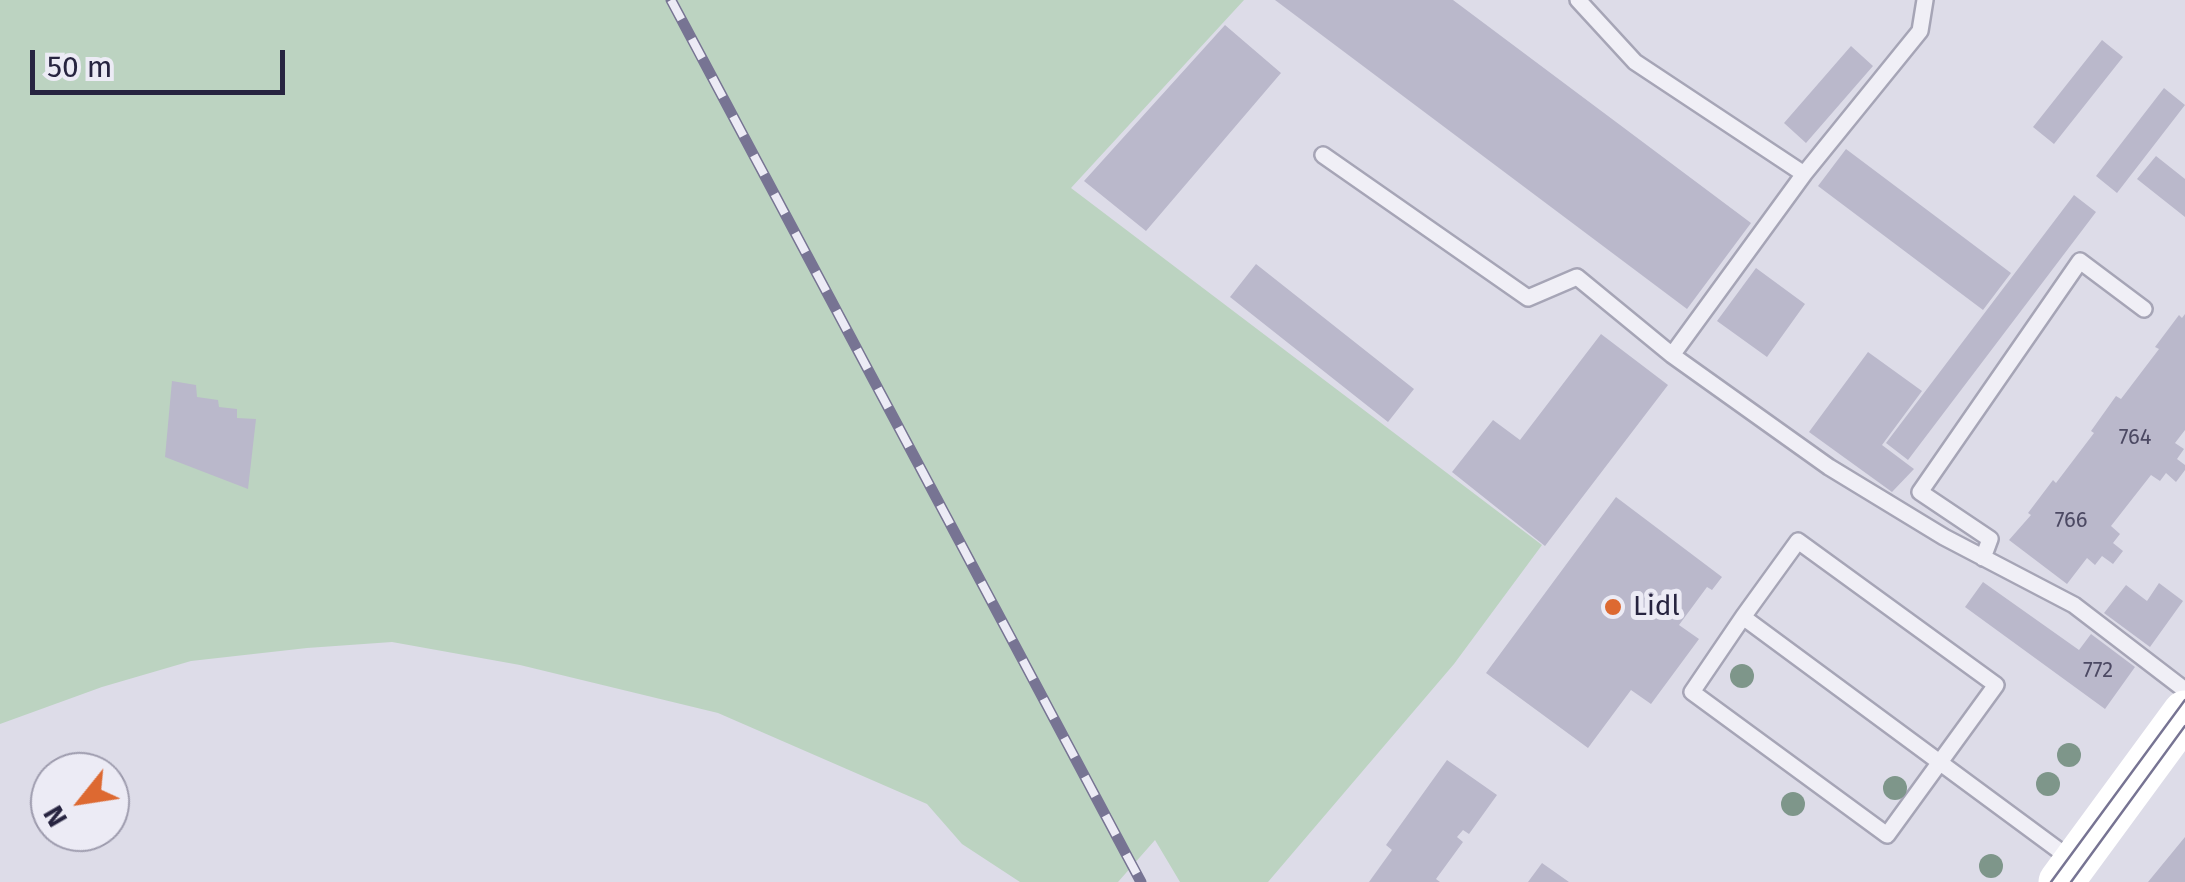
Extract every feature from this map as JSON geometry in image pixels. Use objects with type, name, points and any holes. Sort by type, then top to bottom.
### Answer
[{"type":"main road","points":[[2068,872],[2185,713]]},
{"type":"lane","points":[[1578,0],[1635,62],[1804,174]]},
{"type":"lane","points":[[1672,356],[1804,174],[1920,31],[1925,0]]},
{"type":"lane","points":[[1323,156],[1528,298],[1577,277],[1672,356],[1829,467],[1983,558],[2074,605],[2185,690]]},
{"type":"lane","points":[[1983,558],[1990,538],[1920,492],[2080,261],[2144,309]]},
{"type":"lane","points":[[1798,541],[1996,685],[1942,762],[1887,835],[1692,692],[1798,541]]},
{"type":"lane","points":[[1744,617],[1942,762],[2068,872]]},
{"type":"green space","points":[[0,0],[1244,0],[1071,188],[1542,545],[1454,664],[1268,882],[1180,882],[1155,840],[1118,882],[1020,882],[962,844],[927,804],[718,713],[520,665],[392,642],[191,661],[102,687],[0,724]]},
{"type":"building","points":[[1275,0],[1453,0],[1751,223],[1687,309]]},
{"type":"building","points":[[1225,25],[1281,73],[1146,231],[1084,181]]},
{"type":"building","points":[[2102,40],[2123,57],[2054,144],[2033,127]]},
{"type":"building","points":[[1851,46],[1873,66],[1806,143],[1784,123]]},
{"type":"building","points":[[2164,88],[2185,105],[2117,193],[2096,176]]},
{"type":"building","points":[[1846,149],[2011,273],[1983,310],[1818,186]]},
{"type":"building","points":[[2156,156],[2185,179],[2185,217],[2137,179]]},
{"type":"building","points":[[2074,195],[2096,212],[1908,460],[1886,443]]},
{"type":"building","points":[[1256,264],[1414,389],[1388,422],[1230,297]]},
{"type":"building","points":[[1756,268],[1805,304],[1767,357],[1717,321]]},
{"type":"building","points":[[2185,314],[2185,430],[2175,443],[2184,449],[2177,459],[2185,470],[2176,482],[2166,473],[2160,481],[2151,475],[2111,526],[2120,534],[2113,543],[2123,551],[2113,564],[2102,556],[2095,565],[2087,558],[2067,584],[2009,540],[2094,433],[2091,431],[2116,396],[2121,399],[2159,349],[2155,347],[2179,315],[2182,318]]},
{"type":"building","points":[[1601,334],[1668,385],[1545,546],[1452,472],[1493,420],[1520,440]]},
{"type":"building","points":[[1868,352],[1922,391],[1882,445],[1914,469],[1892,492],[1809,432]]},
{"type":"building","points":[[172,381],[196,385],[197,397],[218,400],[219,407],[237,409],[237,418],[256,419],[248,489],[165,457]]},
{"type":"building","name":"Lidl","points":[[1616,497],[1722,577],[1712,590],[1707,587],[1679,625],[1699,639],[1651,704],[1631,690],[1588,748],[1486,673]]},
{"type":"building","points":[[1983,582],[2079,650],[2091,634],[2135,667],[2105,709],[1965,607]]},
{"type":"building","points":[[2159,583],[2183,601],[2150,647],[2104,613],[2126,585],[2147,601]]},
{"type":"building","points":[[1447,760],[1497,795],[1469,834],[1463,830],[1457,837],[1463,842],[1436,879],[1440,882],[1369,882],[1392,850],[1386,845]]},
{"type":"building","points":[[2185,837],[2185,882],[2148,882]]},
{"type":"building","points":[[1542,863],[1569,882],[1528,882]]},
{"type":"tram line","points":[[2051,882],[2185,700]]},
{"type":"tram line","points":[[2071,882],[2185,726]]},
{"type":"railway","points":[[671,0],[1141,882]]},
{"type":"place","name":"Lidl","points":[[1613,607]]}]
